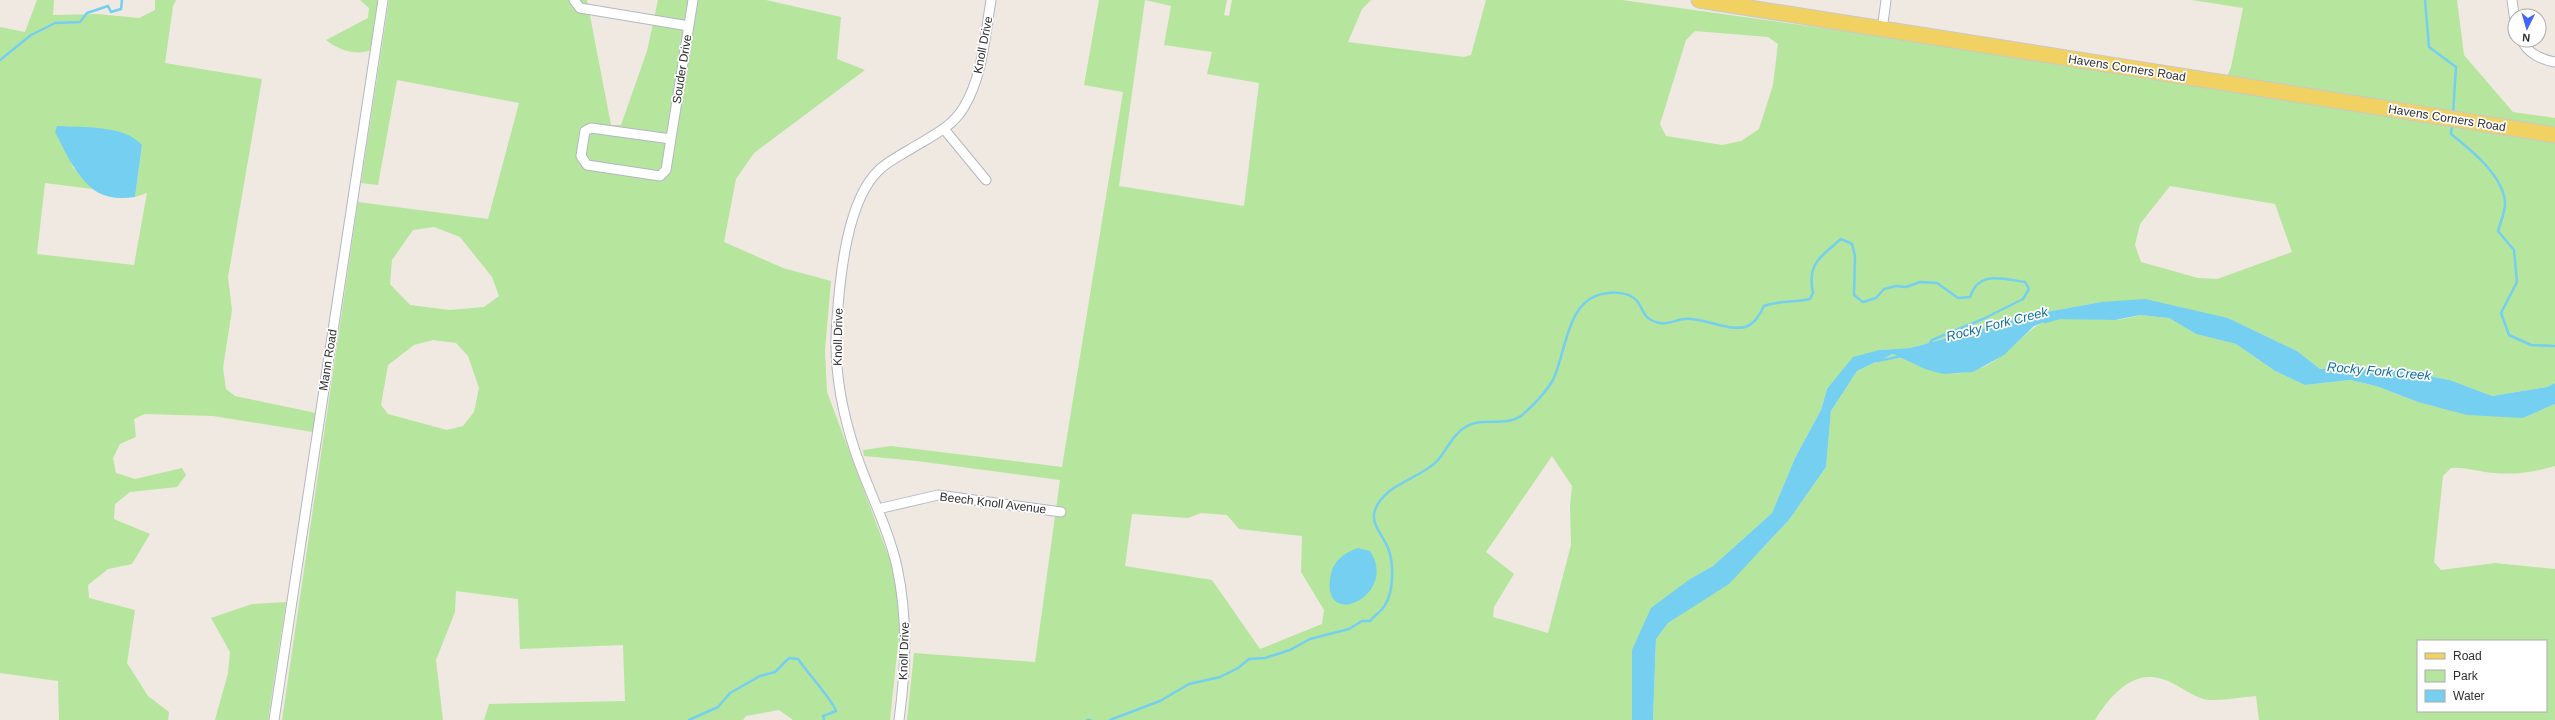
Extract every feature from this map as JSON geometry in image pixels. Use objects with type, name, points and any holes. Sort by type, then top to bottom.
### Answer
[{"type":"main road","name":"Havens Corners Road","points":[[1699,0],[2555,135]]},
{"type":"street","name":"Mann Road","points":[[274,720],[383,0]]},
{"type":"street","points":[[574,0],[580,8],[689,26]]},
{"type":"street","name":"Souder Drive","points":[[671,139],[591,128],[585,131],[581,156],[588,165],[660,176],[666,170],[671,139],[689,26],[693,0]]},
{"type":"street","name":"Knoll Drive","points":[[899,720],[906,654],[905,615],[896,566],[878,509],[855,451],[844,410],[836,360],[837,319],[848,234],[856,203],[879,170],[944,129],[964,108],[979,73],[991,0]]},
{"type":"street","points":[[1882,30],[1886,0]]},
{"type":"street","points":[[2527,48],[2535,55],[2555,62]]},
{"type":"street","points":[[944,129],[986,180]]},
{"type":"street","name":"Beech Knoll Avenue","points":[[878,509],[938,495],[1061,512]]},
{"type":"green space","points":[[37,0],[54,0],[53,15],[97,14],[139,18],[155,10],[155,0],[176,0],[173,6],[165,63],[262,79],[228,277],[232,310],[223,368],[226,389],[235,396],[316,413],[313,432],[213,416],[145,414],[134,419],[136,437],[120,444],[113,458],[116,473],[135,479],[182,468],[186,475],[177,487],[130,492],[115,504],[114,519],[150,534],[132,564],[108,569],[88,585],[89,598],[135,610],[127,663],[148,696],[169,712],[168,720],[59,720],[58,681],[0,673],[0,27],[25,32]],"holes":[[[142,145],[135,197],[147,193],[134,265],[37,254],[45,183],[93,189],[72,166]]]},
{"type":"green space","points":[[360,0],[379,0],[371,50],[366,52],[354,52],[336,47],[326,40],[368,18],[369,8]]},
{"type":"green space","points":[[389,0],[587,0],[611,125],[621,125],[647,51],[658,0],[766,0],[841,17],[837,59],[865,70],[754,153],[736,179],[724,242],[783,268],[831,281],[825,351],[827,392],[890,560],[897,589],[900,625],[890,720],[793,720],[779,710],[746,716],[743,720],[484,720],[489,704],[625,701],[623,645],[520,649],[518,599],[456,591],[455,612],[436,660],[443,720],[282,720],[358,202],[488,219],[519,103],[397,80],[378,185],[361,183]],"holes":[[[434,227],[460,237],[492,277],[499,296],[484,307],[450,310],[410,305],[390,284],[392,260],[413,230]],[[433,340],[456,343],[468,356],[479,388],[474,412],[463,426],[447,430],[388,414],[381,405],[388,365],[414,345]]]},
{"type":"green space","points":[[1099,0],[1145,0],[1227,0],[1224,15],[1229,16],[1232,0],[1371,0],[1362,9],[1348,42],[1464,57],[1471,55],[1486,0],[1622,0],[1894,38],[2555,142],[2555,383],[2547,387],[2492,396],[2450,380],[2384,368],[2320,369],[2297,351],[2228,318],[2101,302],[2041,313],[1910,348],[1879,350],[1827,389],[1821,410],[1795,458],[1772,513],[1713,566],[1690,579],[1679,589],[1632,650],[1632,720],[907,720],[914,653],[1035,662],[1060,480],[917,461],[864,456],[863,450],[891,446],[1062,467],[1123,92],[1084,85]],"holes":[[[1145,0],[1171,6],[1164,45],[1212,52],[1207,74],[1259,83],[1244,206],[1119,186]],[[1695,31],[1768,37],[1778,44],[1773,85],[1759,129],[1741,141],[1722,145],[1666,136],[1660,124],[1686,40]],[[2170,186],[2275,204],[2292,252],[2217,279],[2198,278],[2141,262],[2135,245],[2140,224]],[[1552,456],[1572,486],[1570,506],[1571,545],[1548,633],[1493,617],[1494,607],[1514,574],[1486,552]],[[1201,513],[1227,515],[1239,529],[1302,536],[1301,572],[1324,610],[1322,624],[1260,649],[1212,580],[1125,566],[1132,514],[1188,518]]]},
{"type":"green space","points":[[2192,0],[2457,0],[2464,55],[2513,112],[2555,118],[2555,127],[2226,79],[2231,67],[2243,8]]},
{"type":"green space","points":[[2140,315],[2169,318],[2196,334],[2236,344],[2275,371],[2305,385],[2350,380],[2376,386],[2418,402],[2523,418],[2555,404],[2555,466],[2540,470],[2510,474],[2451,468],[2443,476],[2434,562],[2441,570],[2495,563],[2555,569],[2555,720],[2259,720],[2256,696],[2209,700],[2193,695],[2173,683],[2151,677],[2141,678],[2122,687],[2107,702],[2095,720],[1653,720],[1656,639],[1668,623],[1691,608],[1761,550],[1789,520],[1826,467],[1831,411],[1857,371],[1894,354],[1926,368],[1941,372],[1969,372],[1983,367],[1997,359],[2031,330],[2046,321],[2067,317],[2106,320],[2123,319]]},
{"type":"green space","points":[[286,602],[268,720],[215,720],[228,673],[230,652],[211,618],[252,604]]},
{"type":"water","points":[[57,126],[90,127],[114,130],[134,138],[142,145],[135,197],[110,197],[98,192],[82,179],[55,132]]},
{"type":"water","points":[[2145,299],[2228,318],[2297,351],[2320,369],[2384,368],[2450,380],[2492,396],[2547,387],[2555,383],[2555,404],[2523,418],[2467,415],[2418,402],[2376,386],[2350,380],[2305,385],[2275,371],[2236,344],[2196,334],[2169,318],[2140,315],[2115,320],[2052,319],[2034,326],[2004,355],[1973,372],[1943,374],[1925,369],[1893,354],[1857,371],[1831,411],[1826,467],[1789,520],[1729,584],[1668,623],[1656,639],[1653,720],[1632,720],[1632,650],[1651,608],[1690,579],[1713,566],[1772,513],[1795,458],[1821,410],[1827,389],[1853,357],[1879,350],[1910,348],[2041,313],[2101,302]]},
{"type":"water","points":[[1358,548],[1370,551],[1376,567],[1375,582],[1367,594],[1357,602],[1346,605],[1336,602],[1330,592],[1332,569],[1340,558],[1348,552]]},
{"type":"waterway","points":[[0,60],[31,35],[55,23],[80,22],[87,13],[108,6],[111,12],[121,9],[122,0]]},
{"type":"waterway","points":[[2425,0],[2429,47],[2456,67],[2453,114]]},
{"type":"waterway","points":[[2452,125],[2451,134],[2485,164],[2493,174],[2503,194],[2505,207],[2498,231],[2514,250],[2517,282],[2501,313],[2509,335],[2531,345],[2555,346]]},
{"type":"waterway","points":[[1110,720],[1160,701],[1189,684],[1220,677],[1238,668],[1249,659],[1265,658],[1290,650],[1310,639],[1349,629],[1362,621],[1370,621],[1385,605],[1390,592],[1392,577],[1390,554],[1374,520],[1375,510],[1380,501],[1395,487],[1422,472],[1438,460],[1454,437],[1462,429],[1473,423],[1501,422],[1515,419],[1530,408],[1553,380],[1571,324],[1576,314],[1582,305],[1595,296],[1608,293],[1622,293],[1628,295],[1638,302],[1646,316],[1657,322],[1667,323],[1691,319],[1732,328],[1745,327],[1749,326],[1754,321],[1764,306],[1775,303],[1810,299],[1813,293],[1812,275],[1817,262],[1821,256],[1841,239],[1852,244],[1855,256],[1854,295],[1863,302],[1876,298],[1884,289],[1896,286],[1906,287],[1920,282],[1937,283],[1958,298],[1970,297],[1974,288],[1979,283],[1992,278],[2025,282],[2029,289],[2023,299],[1983,319],[1932,340],[1928,346]]},
{"type":"waterway","name":"Rocky Fork Creek","points":[[2045,322],[2059,318]]},
{"type":"waterway","name":"Rocky Fork Creek","points":[[1877,361],[1902,356]]},
{"type":"waterway","points":[[689,720],[718,707],[730,693],[760,676],[775,672],[789,658],[798,659],[834,707],[836,711],[823,716],[824,720]]}]
